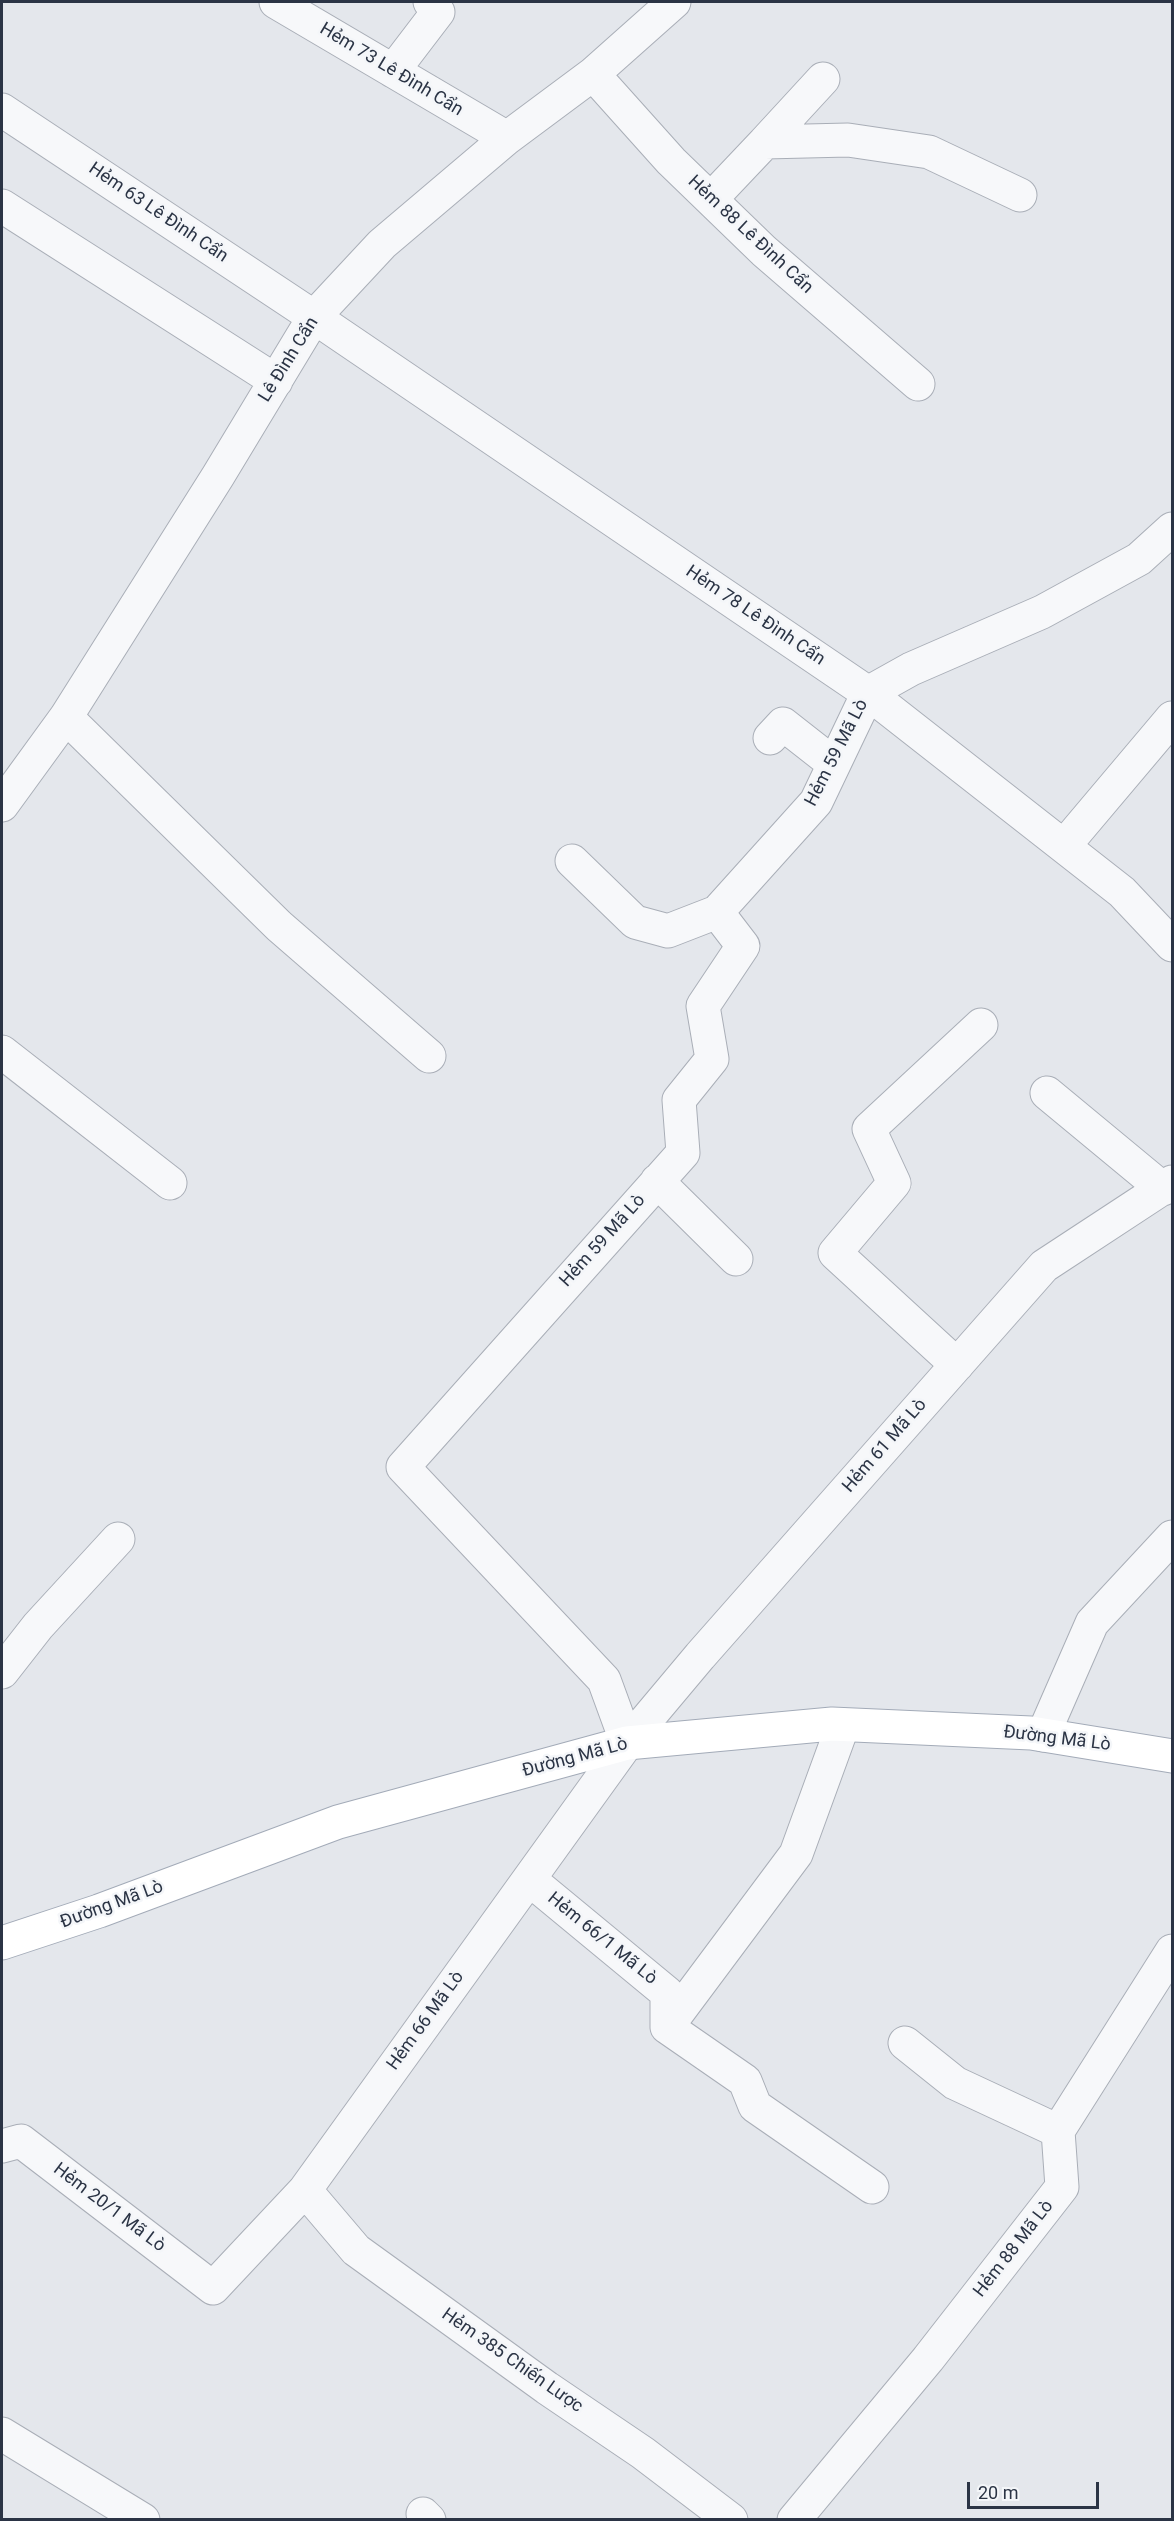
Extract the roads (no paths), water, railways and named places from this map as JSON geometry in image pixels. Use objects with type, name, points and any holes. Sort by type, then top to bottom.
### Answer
[{"type":"main road","name":"Đường Mã Lò","points":[[2,1943],[99,1911],[338,1822],[627,1743],[843,1725],[1043,1735],[1173,1756]]},
{"type":"street","name":"Hẻm 73 Lê Đình Cẩn","points":[[276,2],[507,138]]},
{"type":"street","points":[[393,71],[438,12],[430,2]]},
{"type":"street","name":"Lê Đình Cẩn","points":[[2,805],[66,717],[314,317],[382,244],[507,138],[593,74],[674,2]]},
{"type":"street","name":"Hẻm 88 Lê Đình Cẩn","points":[[593,74],[671,160],[764,251],[918,384]]},
{"type":"street","points":[[711,200],[824,79]]},
{"type":"street","name":"Hẻm 63 Lê Đình Cẩn","points":[[2,110],[314,317]]},
{"type":"street","points":[[765,142],[848,140],[929,152],[1020,195]]},
{"type":"street","points":[[2,206],[276,381]]},
{"type":"street","name":"Hẻm 78 Lê Đình Cẩn","points":[[314,317],[868,693],[1122,892],[1169,934]]},
{"type":"street","points":[[868,693],[911,669],[1042,612],[1139,559],[1169,539]]},
{"type":"street","name":"Hẻm 59 Mã Lò","points":[[627,1743],[604,1680],[403,1467],[683,1153],[679,1100],[712,1059],[703,1006],[743,946],[717,912],[816,802],[868,693]]},
{"type":"street","points":[[66,717],[279,926],[429,1056]]},
{"type":"street","points":[[1064,846],[1173,718]]},
{"type":"street","points":[[770,738],[783,724],[834,764]]},
{"type":"street","points":[[572,861],[635,922],[668,931],[717,912]]},
{"type":"street","points":[[957,1365],[835,1253],[894,1183],[869,1129],[981,1025]]},
{"type":"street","points":[[2,1052],[170,1183]]},
{"type":"street","points":[[1047,1093],[1168,1186]]},
{"type":"street","points":[[657,1181],[736,1259]]},
{"type":"street","name":"Hẻm 61 Mã Lò","points":[[627,1743],[700,1656],[1044,1266],[1168,1186]]},
{"type":"street","points":[[1043,1735],[1092,1623],[1173,1537]]},
{"type":"street","points":[[2,1672],[38,1626],[118,1539]]},
{"type":"street","points":[[843,1725],[796,1854],[667,2027],[746,2081],[755,2106],[872,2187]]},
{"type":"street","name":"Hẻm 66 Mã Lò","points":[[213,2288],[305,2190],[627,1743]]},
{"type":"street","name":"Hẻm 66/1 Mã Lò","points":[[529,1879],[667,1993],[667,2027]]},
{"type":"street","points":[[905,2043],[955,2083],[1058,2131],[1173,1951]]},
{"type":"street","name":"Hẻm 88 Mã Lò","points":[[794,2520],[928,2359],[1062,2187],[1058,2131]]},
{"type":"street","name":"Hẻm 20/1 Mã Lò","points":[[2,2146],[21,2141],[213,2288]]},
{"type":"street","name":"Hẻm 385 Chiến Lược","points":[[305,2190],[356,2250],[547,2388],[643,2453],[731,2520]]},
{"type":"street","points":[[2,2434],[143,2520]]}]
